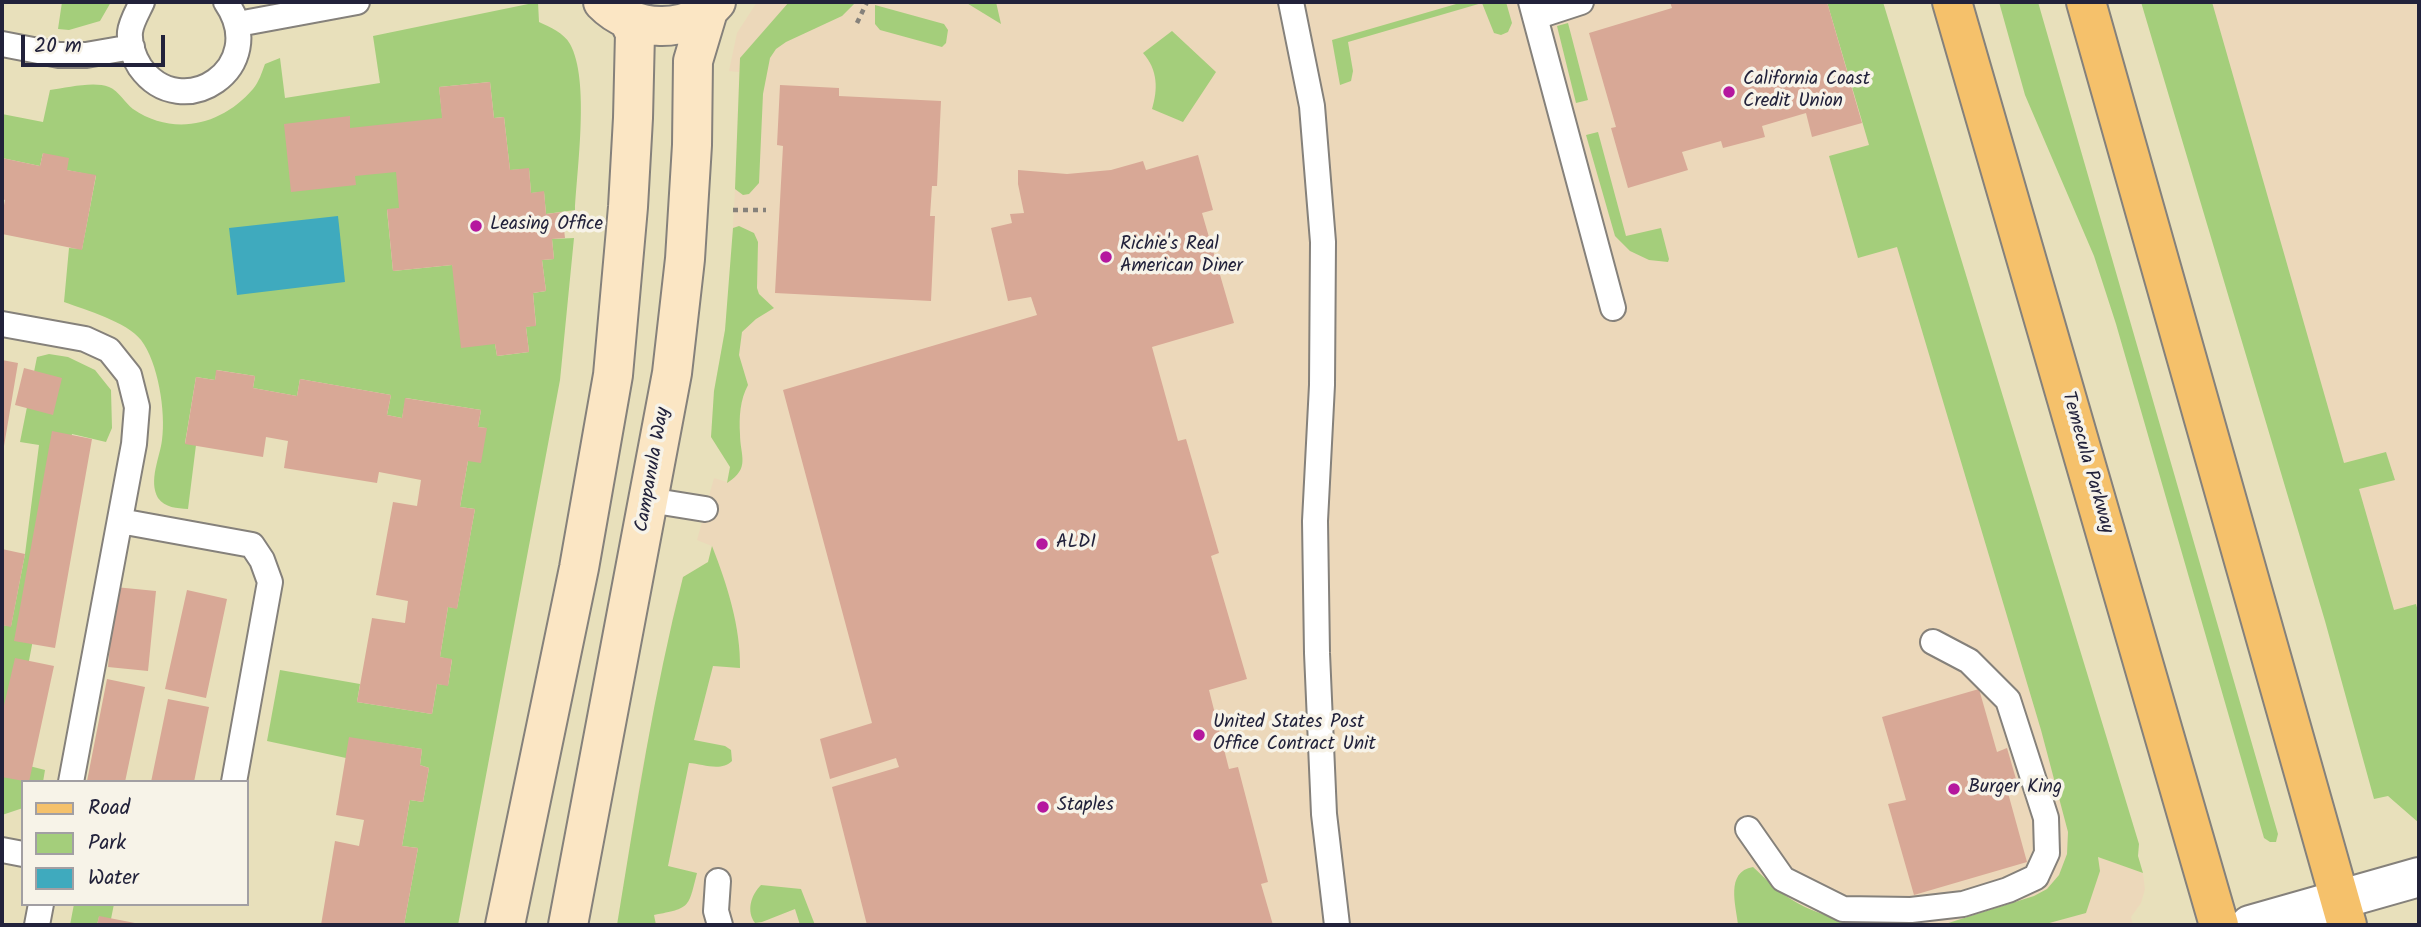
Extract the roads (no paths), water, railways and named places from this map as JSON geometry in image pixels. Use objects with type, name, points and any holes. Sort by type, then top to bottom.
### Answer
[{"type":"main road","name":"Temecula Parkway","points":[[1952,2],[2219,925]]},
{"type":"main road","points":[[2086,2],[2343,912]]},
{"type":"street","points":[[615,10],[647,26],[660,27],[684,23],[712,6]]},
{"type":"street","name":"Campanula Way","points":[[568,925],[672,373],[685,259],[692,145],[693,61],[712,6]]},
{"type":"street","points":[[505,925],[579,568],[613,375],[628,207],[635,33],[615,10]]},
{"type":"street","points":[[2250,925],[2343,912],[2419,877]]},
{"type":"lane","points":[[142,2],[130,31],[134,59],[149,80],[166,89],[191,92],[217,82],[234,61],[240,43],[238,24],[226,2]]},
{"type":"lane","points":[[238,24],[356,2]]},
{"type":"lane","points":[[1291,2],[1312,106],[1322,242],[1322,385],[1315,521],[1317,653],[1325,814],[1337,925]]},
{"type":"lane","points":[[1581,2],[1533,9],[1613,308]]},
{"type":"lane","points":[[2,44],[60,55],[86,55],[132,47]]},
{"type":"lane","points":[[2,324],[85,339],[109,350],[129,375],[137,407],[134,444],[71,780]]},
{"type":"lane","points":[[649,500],[705,509]]},
{"type":"lane","points":[[120,521],[252,545],[262,560],[270,582],[234,780]]},
{"type":"lane","points":[[1748,829],[1783,879],[1843,909],[1911,910],[1963,904],[2008,890],[2036,877],[2047,853],[2046,818],[2008,700],[1969,661],[1933,642]]},
{"type":"lane","points":[[2,850],[21,854]]},
{"type":"lane","points":[[718,881],[716,911],[720,925]]},
{"type":"lane","points":[[37,925],[41,906]]},
{"type":"water","points":[[338,216],[345,282],[237,295],[229,228]]},
{"type":"place","name":"California Coast Credit Union","points":[[1729,92]]},
{"type":"place","name":"Leasing Office","points":[[476,226]]},
{"type":"place","name":"Richie's Real American Diner","points":[[1106,257]]},
{"type":"place","name":"ALDI","points":[[1042,544]]},
{"type":"place","name":"United States Post Office Contract Unit","points":[[1199,735]]},
{"type":"place","name":"Burger King","points":[[1954,789]]},
{"type":"place","name":"Staples","points":[[1043,807]]}]
